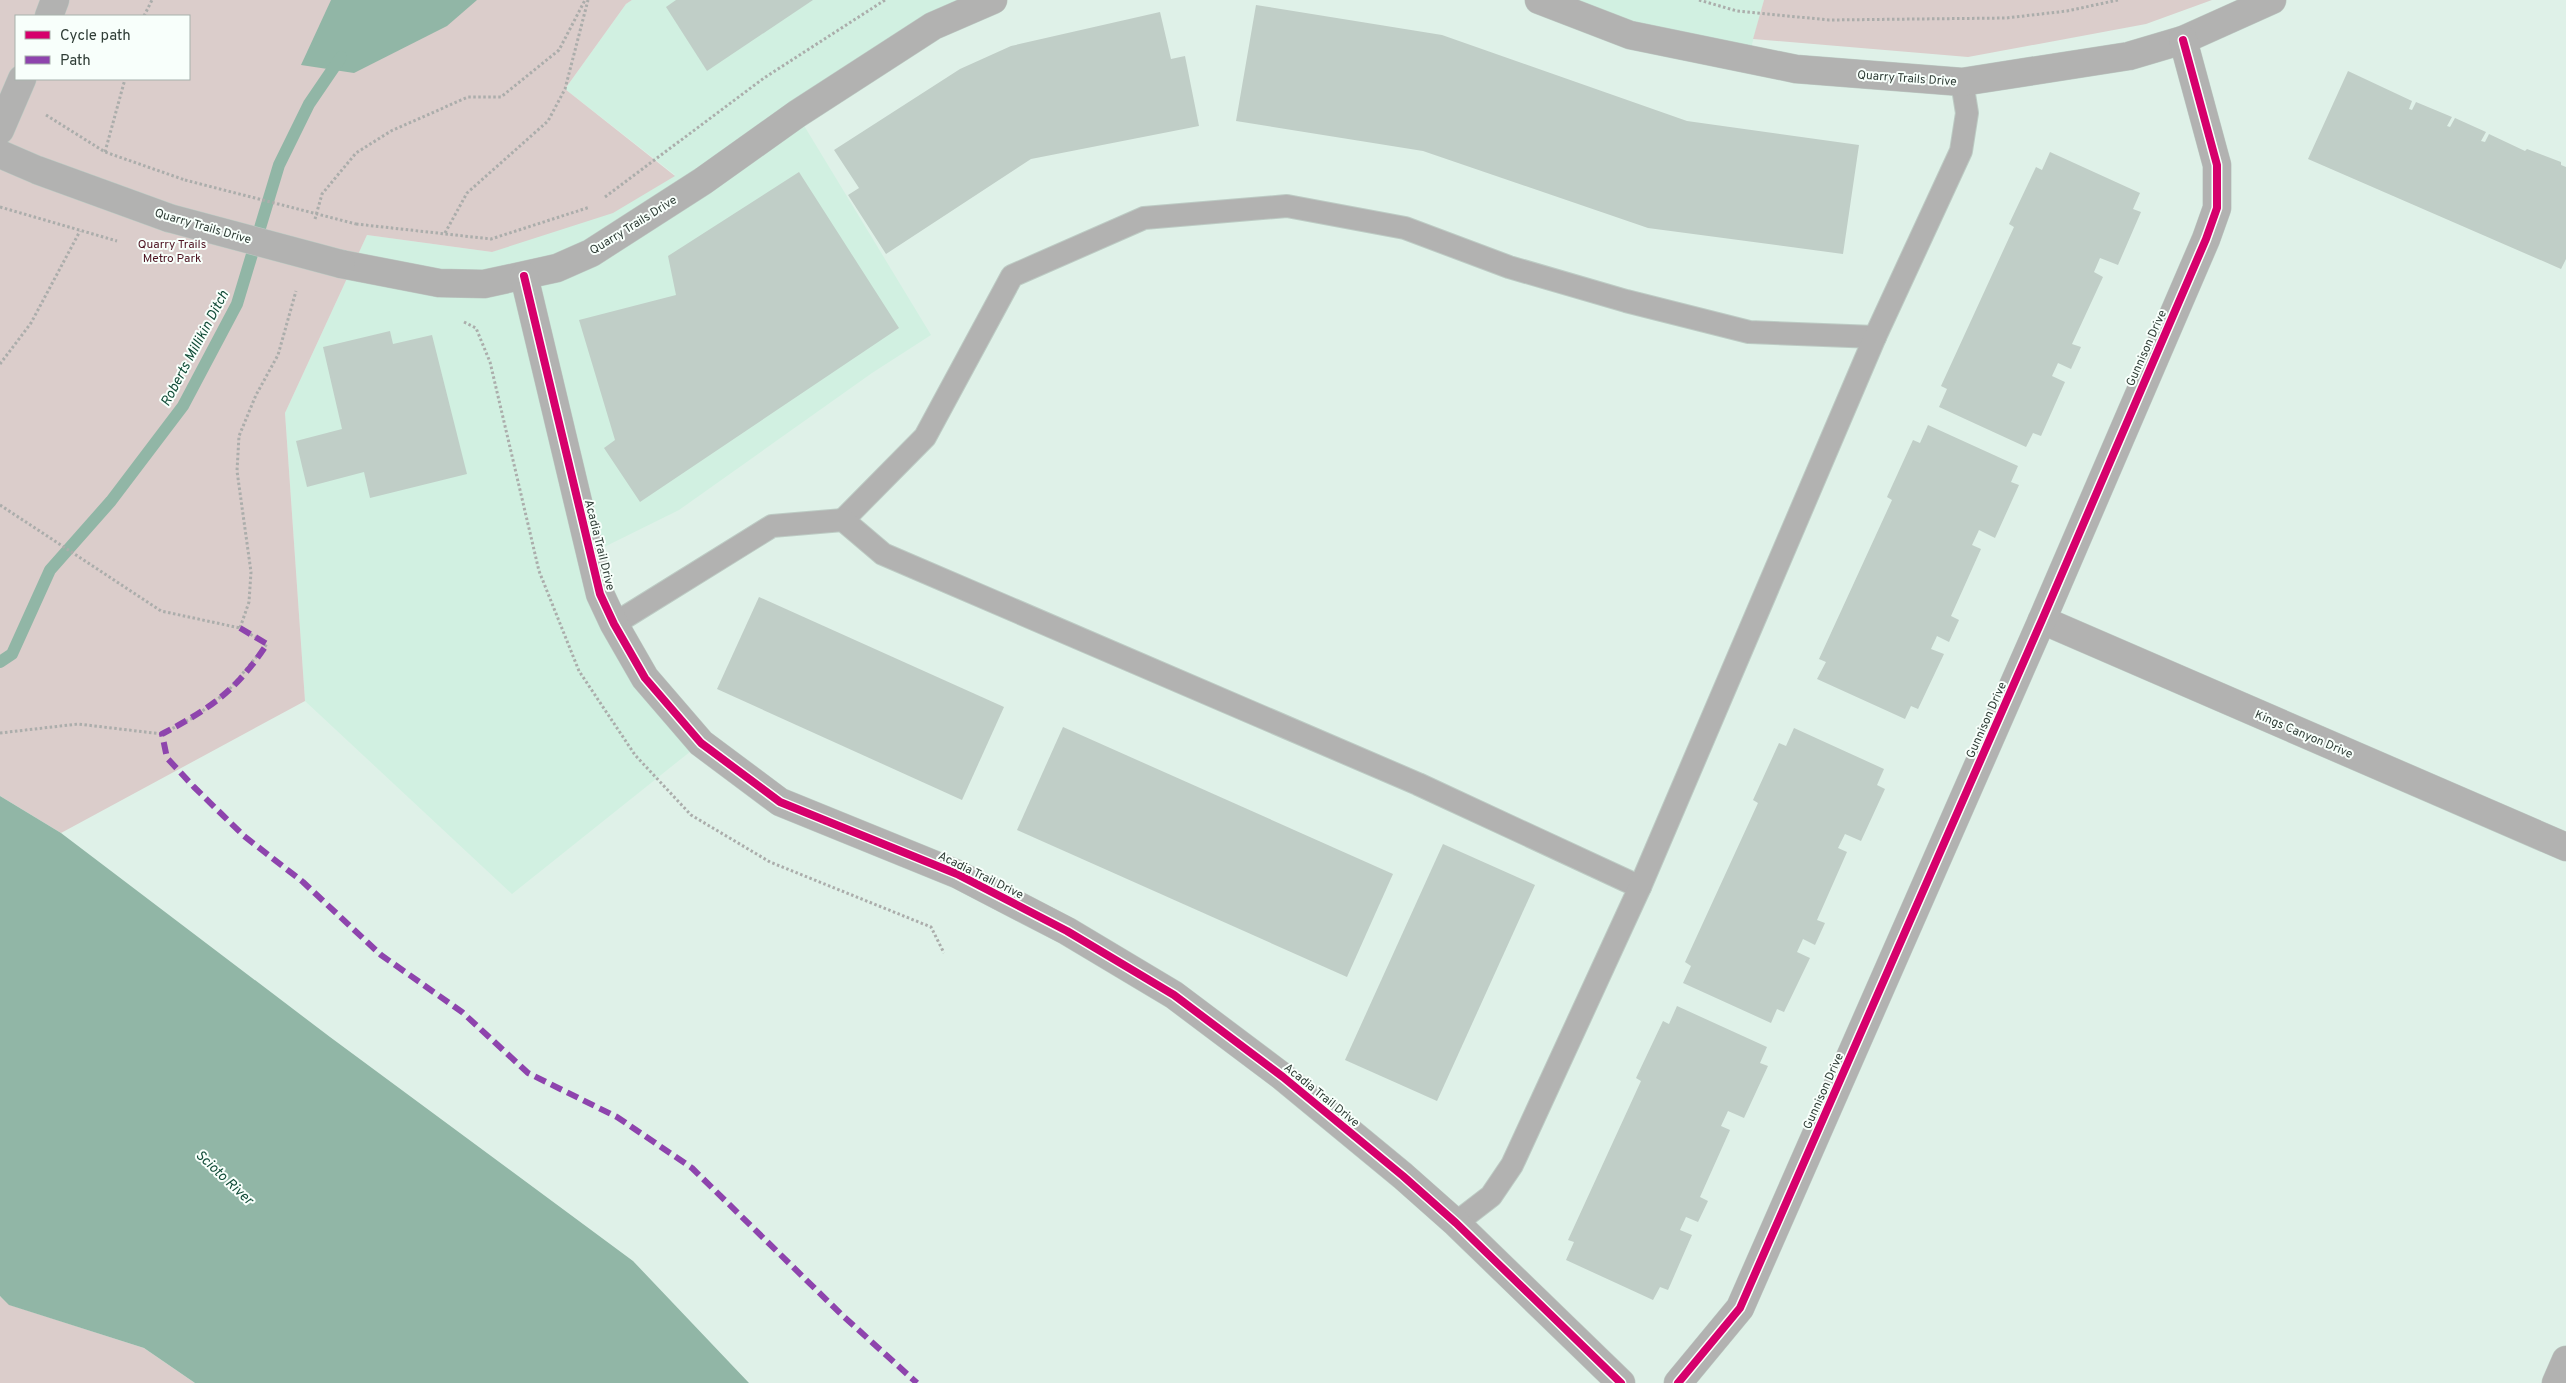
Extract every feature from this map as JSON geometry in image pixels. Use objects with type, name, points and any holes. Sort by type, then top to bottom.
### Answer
[{"type":"street","points":[[48,15],[56,0]]},
{"type":"street","name":"Quarry Trails Drive","points":[[0,154],[37,170],[169,218],[341,264],[439,283],[484,284],[557,268],[591,253],[703,181],[797,114],[933,26],[993,0]]},
{"type":"street","name":"Quarry Trails Drive","points":[[1539,0],[1630,35],[1796,69],[1962,82],[2129,56],[2183,40],[2272,0]]},
{"type":"street","name":"Gunnison Drive","points":[[1678,1383],[1740,1308],[2042,620],[2206,239],[2217,208],[2217,165],[2183,40]]},
{"type":"street","points":[[0,130],[18,88]]},
{"type":"street","name":"Acadia Trail Drive","points":[[524,276],[600,594],[614,624],[646,678],[701,743],[780,802],[957,874],[1066,931],[1174,995],[1283,1077],[1456,1223],[1621,1383]]},
{"type":"street","name":"Kings Canyon Drive","points":[[2042,620],[2566,847]]},
{"type":"street","points":[[2556,1383],[2566,1360]]},
{"type":"lane","points":[[1456,1223],[1491,1196],[1512,1166],[1640,887],[1874,337],[1961,151],[1967,113],[1962,82]]},
{"type":"lane","points":[[614,624],[772,526],[843,520],[925,438],[1012,276],[1144,218],[1287,206],[1405,228],[1509,267],[1626,301],[1749,332],[1874,337]]},
{"type":"lane","points":[[843,520],[884,554],[1418,784],[1640,887]]},
{"type":"path","points":[[144,15],[152,0]]},
{"type":"path","points":[[314,222],[322,194],[356,153],[391,131],[468,97],[501,97],[560,50],[587,0]]},
{"type":"path","points":[[445,233],[467,193],[548,121],[565,89],[587,0]]},
{"type":"path","points":[[600,201],[764,78],[885,0]]},
{"type":"path","points":[[1699,0],[1736,11],[1838,20],[2006,18],[2067,11],[2118,0]]},
{"type":"path","points":[[105,152],[125,80]]},
{"type":"path","points":[[18,88],[105,152],[185,180],[356,224],[491,238],[592,207]]},
{"type":"path","points":[[0,206],[80,231],[31,324],[0,364]]},
{"type":"path","points":[[240,628],[249,602],[251,572],[237,471],[239,436],[256,395],[278,355],[297,290]]},
{"type":"path","points":[[0,505],[161,611],[240,628],[268,644],[228,691],[196,716],[162,734],[78,724],[0,733]]},
{"type":"shaded area","points":[[632,0],[993,0],[797,114],[931,335],[872,373],[679,510],[590,554],[600,594],[701,743],[512,894],[305,701],[285,413],[367,235],[492,252],[675,175],[565,89],[626,4]]},
{"type":"shaded area","points":[[1539,0],[1764,0],[1748,59]]},
{"type":"green space","name":"Quarry Trails Metro Park","points":[[0,0],[632,0],[626,4],[565,89],[675,176],[613,213],[492,252],[367,235],[285,413],[305,701],[61,833],[0,796]]},
{"type":"green space","points":[[1764,0],[2212,0],[2146,24],[1968,57],[1753,39]]},
{"type":"green space","points":[[0,1296],[10,1305],[144,1348],[195,1383],[0,1383]]},
{"type":"water","points":[[331,0],[477,0],[447,26],[354,73],[301,65]]},
{"type":"water","name":"Scioto River","points":[[0,796],[61,833],[330,1037],[633,1261],[749,1383],[195,1383],[144,1348],[9,1305],[0,1296]]},
{"type":"building","points":[[676,0],[813,0],[707,71],[666,7]]},
{"type":"building","points":[[1256,5],[1442,35],[1687,121],[1859,145],[1843,254],[1648,228],[1423,151],[1236,121]]},
{"type":"building","points":[[1160,12],[1171,59],[1185,56],[1199,126],[1031,159],[886,254],[848,195],[859,188],[834,150],[960,69],[1011,46]]},
{"type":"building","points":[[2348,71],[2412,101],[2409,109],[2412,110],[2416,102],[2452,117],[2447,126],[2450,127],[2455,118],[2486,132],[2481,141],[2485,142],[2489,134],[2525,151],[2527,149],[2561,162],[2561,165],[2566,167],[2566,259],[2561,269],[2308,159]]},
{"type":"building","points":[[2050,152],[2140,193],[2133,209],[2141,212],[2118,265],[2100,258],[2094,272],[2103,277],[2072,344],[2081,347],[2071,369],[2058,363],[2052,376],[2065,382],[2041,436],[2033,433],[2026,447],[1939,407],[1947,389],[1941,386],[2014,227],[2009,224],[2036,167],[2042,170]]},
{"type":"building","points":[[799,172],[899,328],[640,502],[604,448],[615,440],[579,320],[676,295],[668,256]]},
{"type":"building","points":[[390,331],[393,344],[432,335],[467,474],[370,498],[364,472],[307,487],[296,441],[342,429],[323,347]]},
{"type":"building","points":[[1928,425],[2018,466],[2011,482],[2019,485],[1995,538],[1979,530],[1972,545],[1981,549],[1951,616],[1959,620],[1949,642],[1937,636],[1931,649],[1944,654],[1918,709],[1911,706],[1905,719],[1817,679],[1826,662],[1819,659],[1892,500],[1887,497],[1913,440],[1920,443]]},
{"type":"building","points":[[759,597],[1004,707],[962,800],[717,689]]},
{"type":"building","points":[[1063,727],[1393,874],[1347,977],[1017,830]]},
{"type":"building","points":[[1794,728],[1884,769],[1877,785],[1885,789],[1861,841],[1845,834],[1838,848],[1847,852],[1817,920],[1825,923],[1815,945],[1803,939],[1797,952],[1810,958],[1784,1012],[1777,1009],[1771,1023],[1683,983],[1691,966],[1685,962],[1758,803],[1753,800],[1779,743],[1786,746]]},
{"type":"building","points":[[1443,844],[1535,885],[1437,1101],[1345,1060]]},
{"type":"building","points":[[1677,1006],[1767,1047],[1760,1063],[1768,1066],[1744,1118],[1728,1111],[1721,1126],[1730,1130],[1700,1197],[1708,1201],[1698,1222],[1686,1217],[1680,1230],[1692,1235],[1668,1290],[1660,1287],[1653,1300],[1566,1260],[1574,1242],[1568,1240],[1641,1081],[1636,1078],[1663,1021],[1669,1024]]},
{"type":"waterway","name":"Roberts Millikin Ditch","points":[[0,662],[12,654],[50,570],[111,501],[183,406],[237,304],[279,165],[309,104],[341,57]]},
{"type":"marked path","points":[[240,628],[267,644],[244,674],[221,697],[195,716],[162,734],[167,758],[244,836],[303,882],[381,955],[462,1012],[528,1073],[617,1117],[692,1168],[842,1315],[917,1383]]},
{"type":"cycle path","points":[[1678,1383],[1740,1308],[2042,620],[2206,239],[2217,208],[2217,165],[2183,40]]},
{"type":"cycle path","points":[[524,276],[600,594],[614,624],[645,678],[701,743],[780,802],[957,874],[1067,931],[1174,995],[1283,1077],[1403,1176],[1456,1223],[1621,1383]]}]
